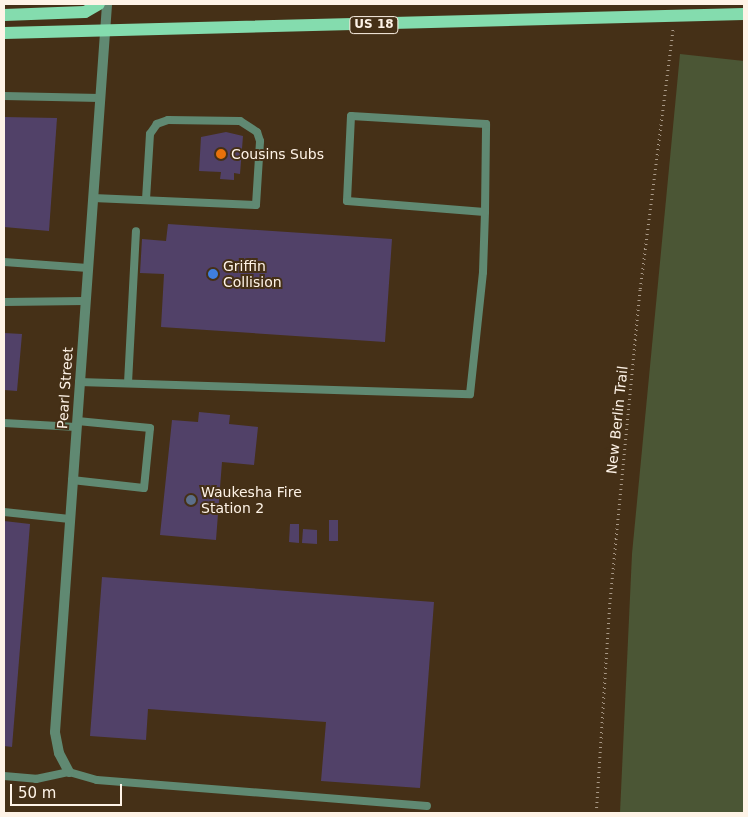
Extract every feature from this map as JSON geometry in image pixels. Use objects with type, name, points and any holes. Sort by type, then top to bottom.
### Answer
[{"type":"main road","points":[[4,15],[85,12],[99,4]]},
{"type":"main road","name":"US 18","points":[[4,33],[104,32],[744,14]]},
{"type":"street","name":"Pearl Street","points":[[69,772],[59,753],[55,732],[107,4]]},
{"type":"lane","points":[[4,96],[100,98]]},
{"type":"lane","points":[[79,382],[470,394],[483,272],[485,212],[486,124],[351,116],[347,201],[485,212]]},
{"type":"lane","points":[[93,198],[256,205],[260,141],[257,132],[240,121],[168,120],[157,124],[150,134],[146,200]]},
{"type":"lane","points":[[128,383],[136,231]]},
{"type":"lane","points":[[4,262],[88,268]]},
{"type":"lane","points":[[4,302],[85,301]]},
{"type":"lane","points":[[4,423],[150,428],[144,488],[72,480]]},
{"type":"lane","points":[[4,512],[70,519]]},
{"type":"lane","points":[[4,776],[36,778],[69,772],[97,780],[427,806]]},
{"type":"path","name":"New Berlin Trail","points":[[596,813],[610,599],[639,298],[673,30]]},
{"type":"green space","points":[[680,54],[744,61],[744,813],[620,813],[632,554]]},
{"type":"building","points":[[4,117],[57,118],[49,231],[4,227]]},
{"type":"building","name":"Cousins Subs","points":[[226,132],[243,136],[240,174],[234,173],[234,180],[220,179],[221,172],[199,171],[201,137]]},
{"type":"building","points":[[168,224],[392,239],[385,342],[161,327],[164,274],[140,273],[142,239],[166,241]]},
{"type":"building","points":[[4,333],[22,334],[17,391],[4,390]]},
{"type":"building","name":"Waukesha Fire Station 2","points":[[199,412],[230,415],[229,424],[258,427],[254,465],[222,462],[216,540],[160,535],[172,420],[198,422]]},
{"type":"building","points":[[329,520],[338,520],[338,541],[329,541]]},
{"type":"building","points":[[4,521],[30,524],[12,747],[4,746]]},
{"type":"building","points":[[290,524],[299,524],[299,543],[289,542]]},
{"type":"building","points":[[303,529],[317,530],[317,544],[302,543]]},
{"type":"building","points":[[102,577],[434,602],[420,788],[321,781],[326,722],[148,709],[146,740],[90,736]]},
{"type":"place","name":"Cousins Subs","points":[[221,154]]},
{"type":"place","name":"Griffin Collision","points":[[213,274]]},
{"type":"place","name":"Waukesha Fire Station 2","points":[[191,500]]}]
